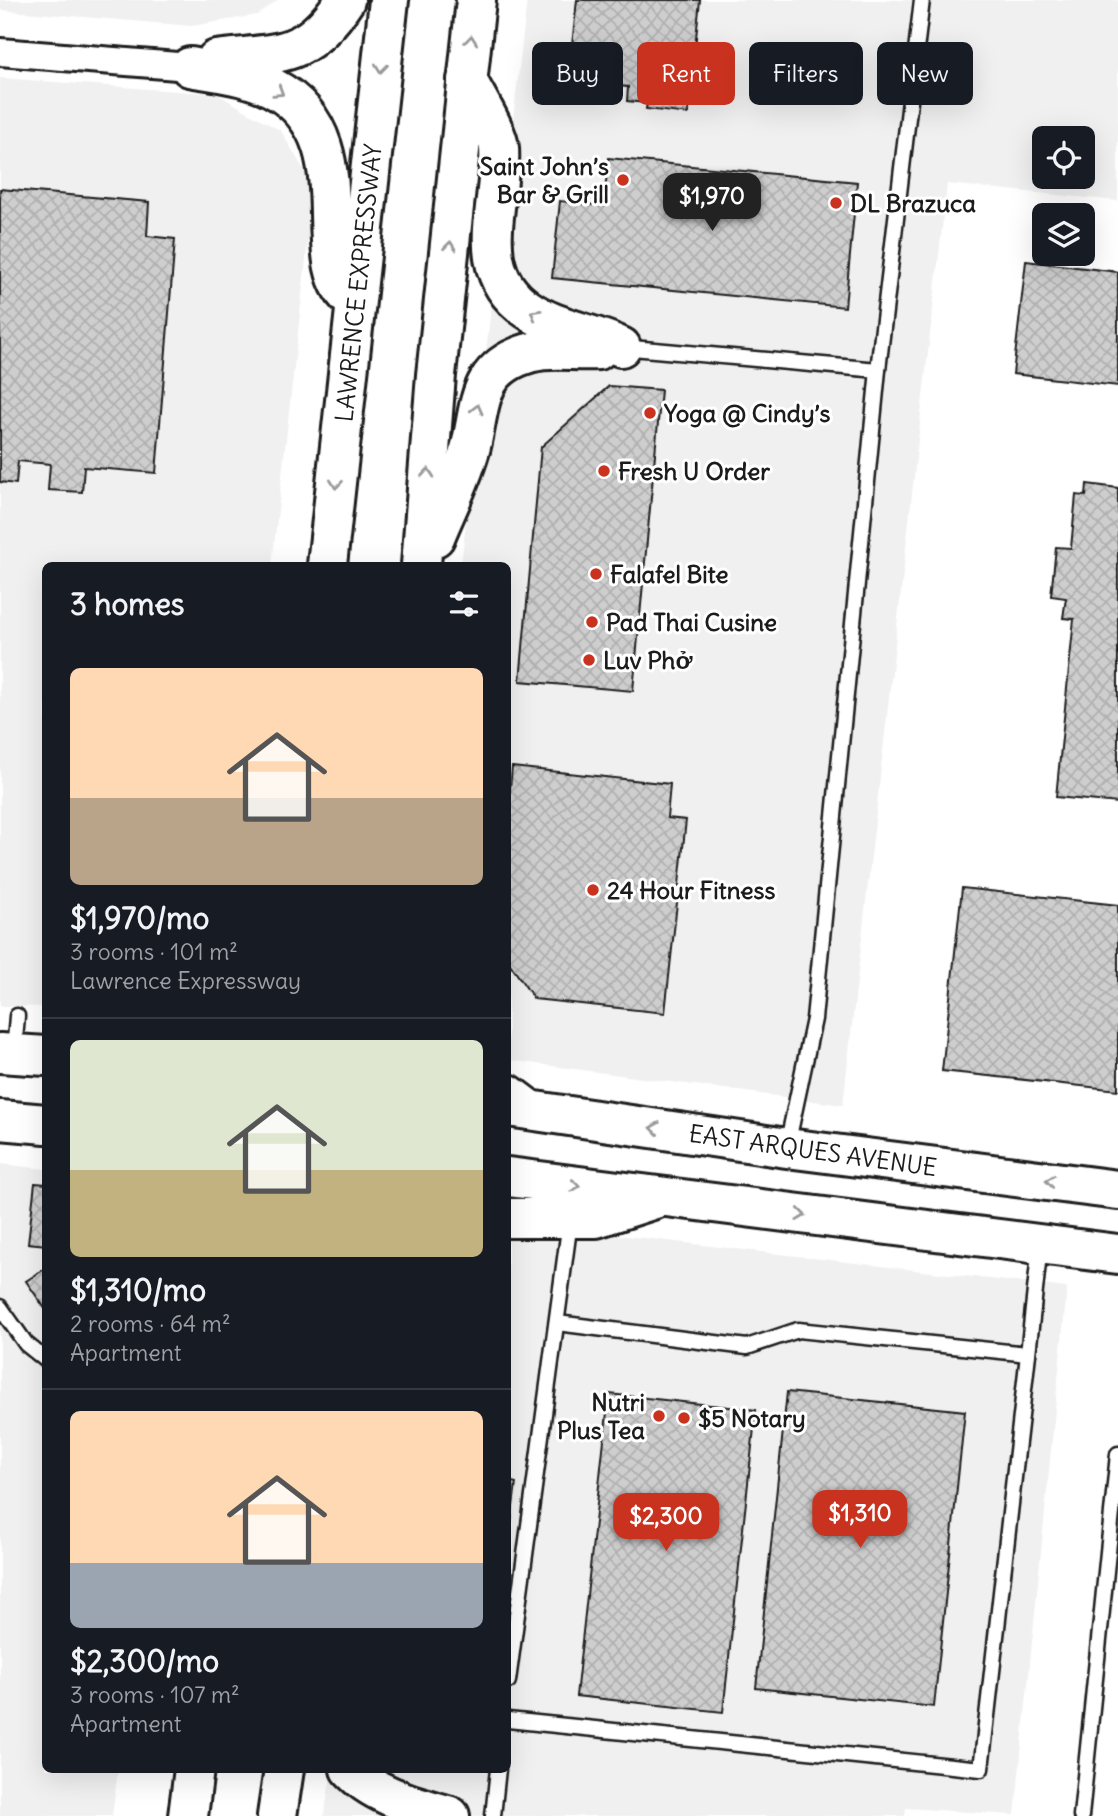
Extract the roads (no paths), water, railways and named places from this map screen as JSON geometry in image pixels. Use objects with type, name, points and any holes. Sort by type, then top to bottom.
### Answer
[{"type":"main road","points":[[190,67],[218,60],[267,57],[287,51],[321,31],[345,0]]},
{"type":"main road","name":"LAWRENCE EXPRESSWAY","points":[[327,562],[389,0]]},
{"type":"main road","points":[[422,562],[436,375],[476,0]]},
{"type":"main road","points":[[190,67],[270,86],[291,100],[308,118],[318,135],[330,178],[337,275],[342,292],[356,302]]},
{"type":"main road","points":[[467,80],[499,146],[491,230],[494,259],[503,284],[514,298],[541,318],[621,347]]},
{"type":"main road","points":[[423,562],[471,447],[477,407],[485,385],[496,371],[518,357],[544,350],[621,347]]},
{"type":"main road","name":"EAST ARQUES AVENUE","points":[[514,1103],[787,1148],[1118,1189]]},
{"type":"main road","points":[[0,1120],[42,1124]]},
{"type":"main road","points":[[511,1177],[1118,1255]]},
{"type":"main road","points":[[511,1217],[596,1218],[661,1197]]},
{"type":"main road","points":[[188,1816],[193,1773]]},
{"type":"main road","points":[[277,1816],[283,1773]]},
{"type":"main road","points":[[354,1773],[359,1779],[403,1802],[450,1816]]},
{"type":"street","points":[[0,52],[190,67]]},
{"type":"lane","points":[[787,1148],[814,1019],[878,370],[922,0]]},
{"type":"lane","points":[[621,347],[878,370]]},
{"type":"lane","points":[[16,1016],[20,1054]]},
{"type":"lane","points":[[511,1659],[571,1218]]},
{"type":"lane","points":[[511,1720],[981,1769],[1040,1245]]},
{"type":"lane","points":[[0,1307],[26,1345],[42,1357]]},
{"type":"lane","points":[[557,1324],[747,1347],[798,1330],[1028,1354]]},
{"type":"lane","points":[[1081,1816],[1118,1454]]},
{"type":"lane","points":[[493,1816],[498,1773]]},
{"type":"place","name":"Saint John’s Bar & Grill","points":[[623,180]]},
{"type":"place","name":"DL Brazuca","points":[[836,203]]},
{"type":"place","name":"Yoga @ Cindy’s","points":[[650,413]]},
{"type":"place","name":"Fresh U Order","points":[[604,471]]},
{"type":"place","name":"Falafel Bite","points":[[596,574]]},
{"type":"place","name":"Pad Thai Cusine","points":[[592,622]]},
{"type":"place","name":"Luv Phở","points":[[589,660]]},
{"type":"place","name":"24 Hour Fitness","points":[[593,890]]},
{"type":"place","name":"Nutri Plus Tea","points":[[659,1416]]},
{"type":"place","name":"$5 Notary","points":[[684,1418]]}]
